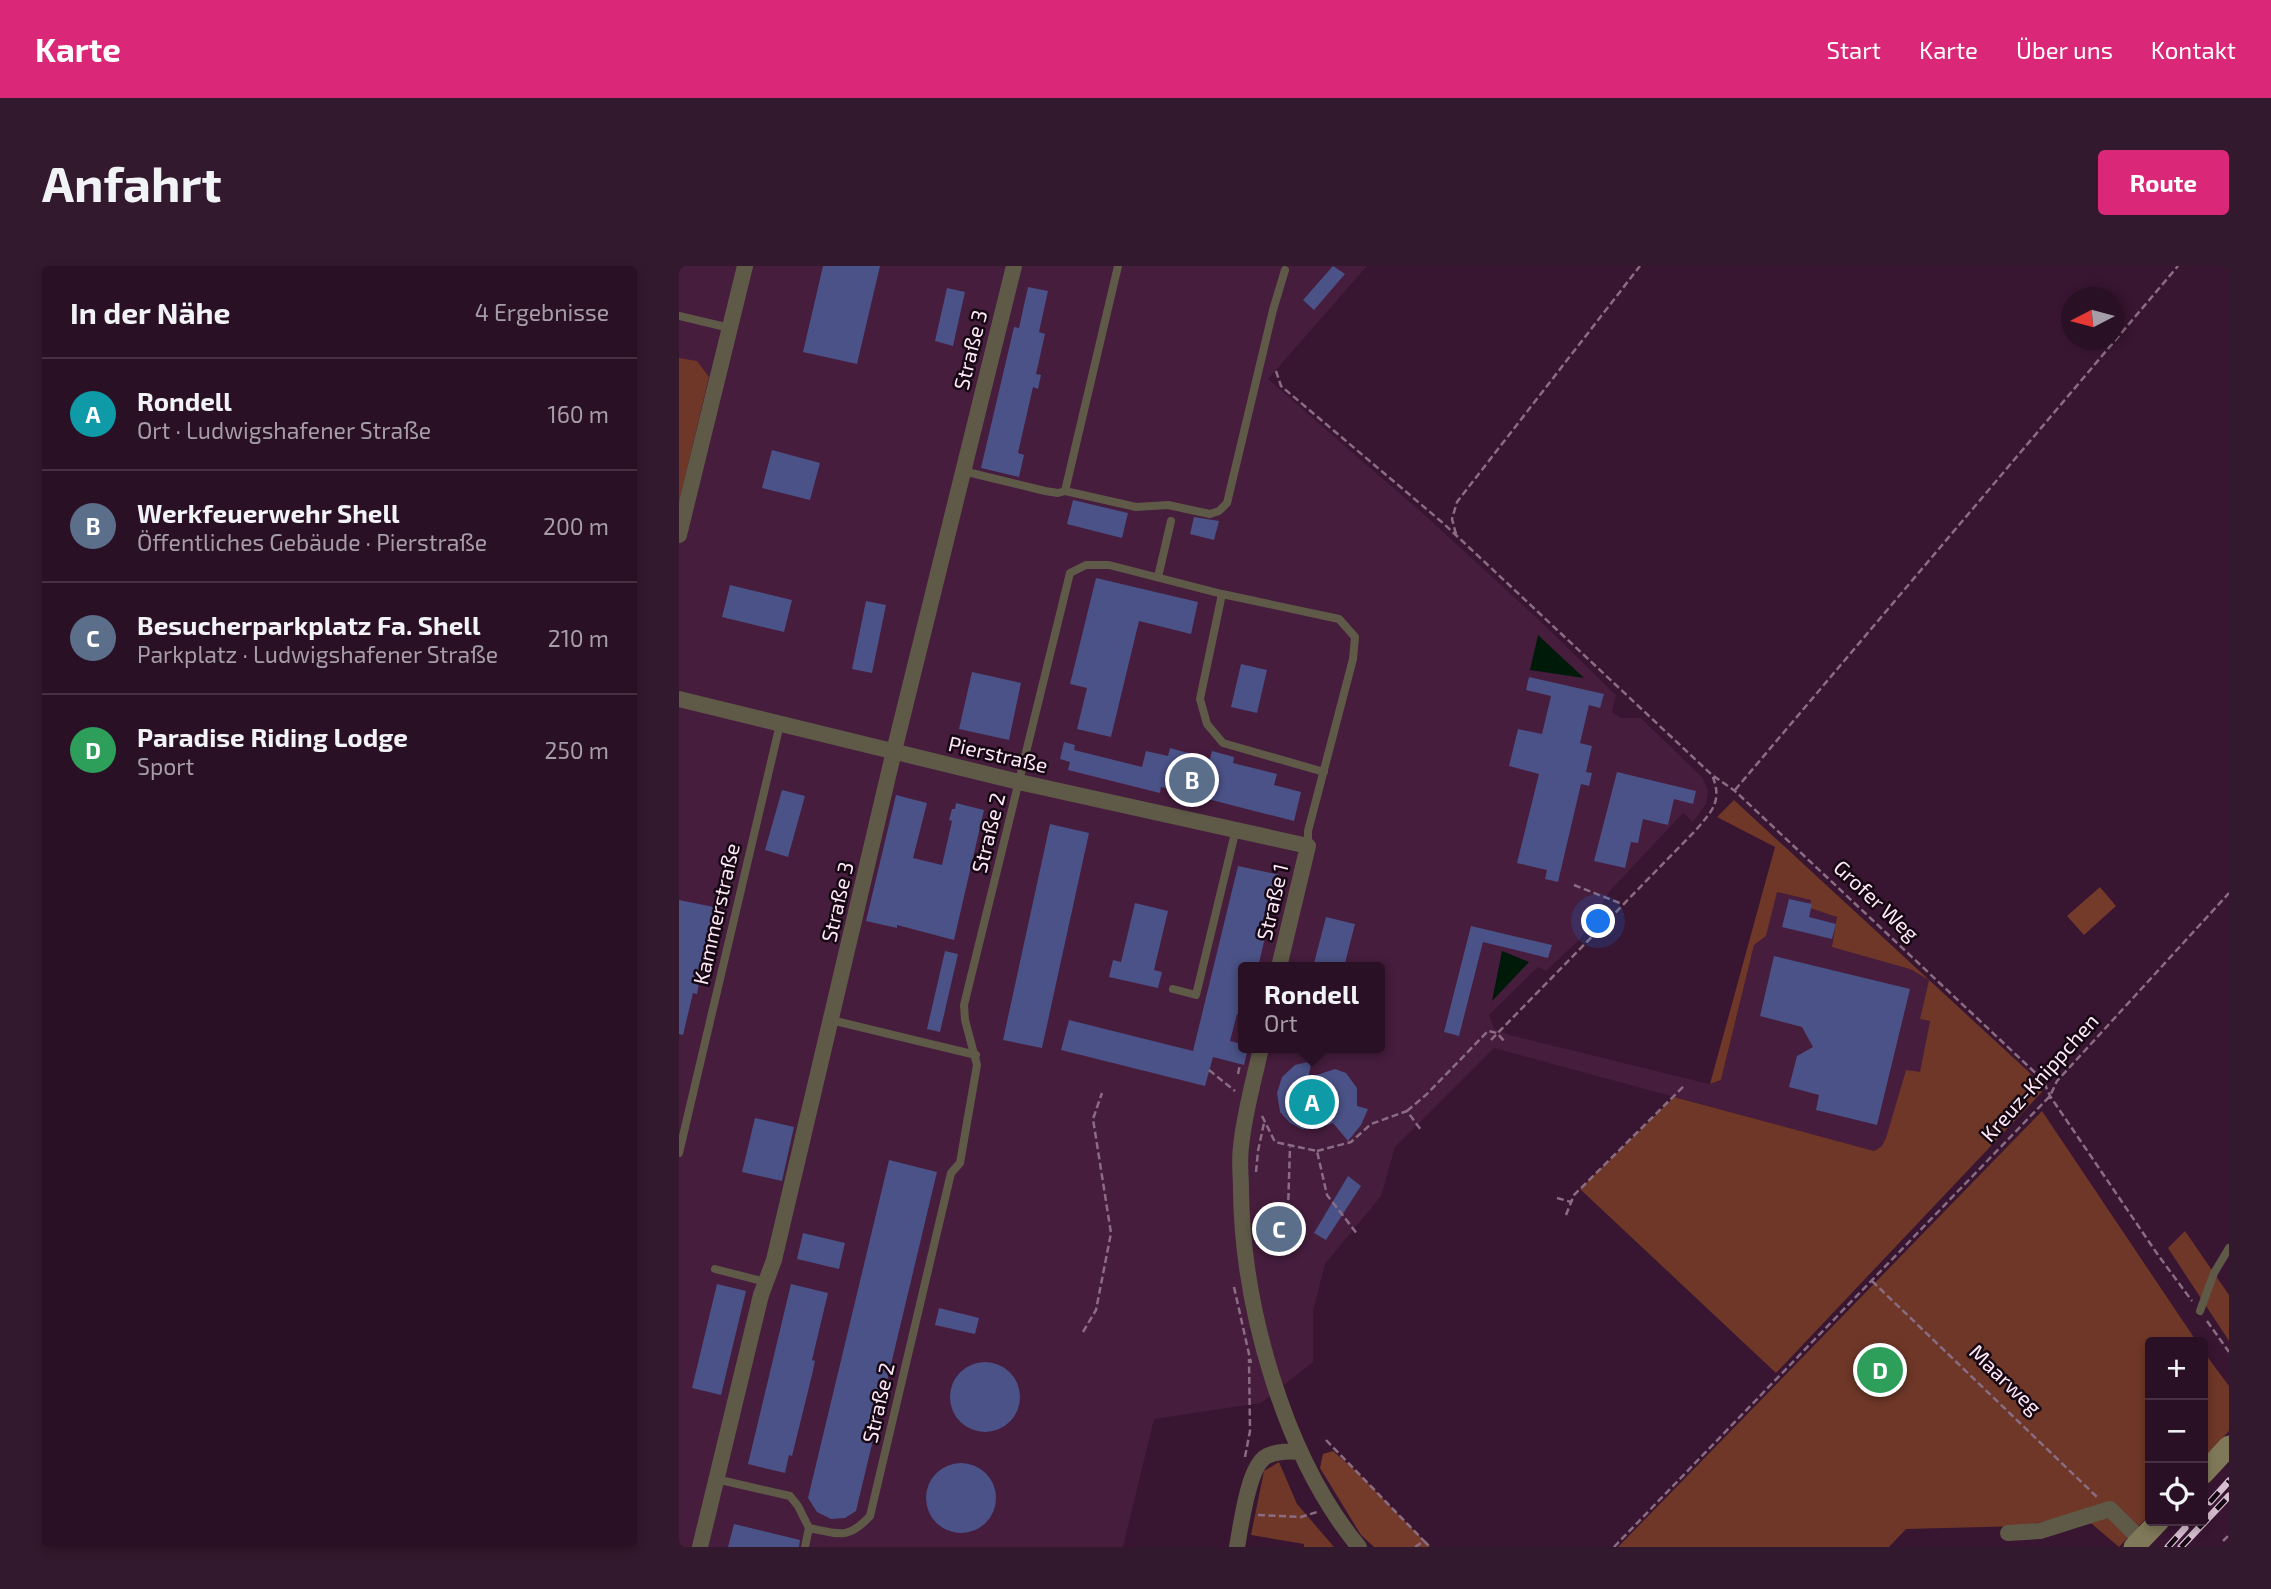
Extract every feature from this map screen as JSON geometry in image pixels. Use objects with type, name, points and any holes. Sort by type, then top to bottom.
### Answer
[{"type":"main road","points":[[2208,1469],[2229,1446]]},
{"type":"main road","points":[[2137,1544],[2154,1526]]},
{"type":"street","points":[[679,535],[745,266]]},
{"type":"street","name":"Straße 3","points":[[701,1547],[1014,266]]},
{"type":"street","name":"Pierstraße","points":[[679,699],[1019,782],[1308,846]]},
{"type":"street","name":"Straße 1","points":[[1280,962],[1308,846]]},
{"type":"street","points":[[1260,1053],[1241,1147],[1241,1228],[1249,1294],[1266,1356],[1300,1452],[1347,1533],[1359,1547]]},
{"type":"street","points":[[1237,1547],[1256,1467],[1265,1456],[1285,1451],[1300,1452]]},
{"type":"street","points":[[2008,1533],[2040,1531],[2110,1509],[2137,1544]]},
{"type":"lane","points":[[1065,491],[1118,266]]},
{"type":"lane","points":[[962,471],[1045,491],[1065,491],[1136,507],[1168,506],[1210,514],[1220,511],[1227,503],[1284,267]]},
{"type":"lane","points":[[679,316],[730,328]]},
{"type":"lane","points":[[1158,578],[1171,521]]},
{"type":"lane","name":"Straße 2","points":[[810,1528],[843,1535],[858,1529],[870,1516],[951,1173],[960,1163],[977,1065],[965,1020],[964,1004],[1070,573],[1086,565],[1109,565],[1222,594],[1339,619],[1355,637],[1353,659],[1308,831],[1308,846]]},
{"type":"lane","points":[[1222,594],[1200,699],[1207,724],[1223,743],[1324,772]]},
{"type":"lane","name":"Kammerstraße","points":[[679,1153],[780,724]]},
{"type":"lane","points":[[1173,989],[1196,995],[1236,829]]},
{"type":"lane","points":[[831,1020],[976,1055]]},
{"type":"lane","points":[[2200,1311],[2214,1273],[2229,1248]]},
{"type":"lane","points":[[715,1269],[765,1282]]},
{"type":"lane","points":[[716,1479],[790,1496],[799,1506],[810,1528],[805,1547]]},
{"type":"path","points":[[1457,535],[1452,519],[1457,502],[1640,266]]},
{"type":"path","points":[[1735,791],[2178,266]]},
{"type":"path","name":"Grofer Weg","points":[[1276,371],[1281,386],[1444,523],[2043,1080],[2050,1096],[2158,1255],[2229,1352]]},
{"type":"path","points":[[1439,528],[1444,523]]},
{"type":"path","points":[[1490,1040],[1714,809],[1717,794],[1712,775]]},
{"type":"path","points":[[1574,885],[1622,904]]},
{"type":"path","name":"Kreuz-Knippchen","points":[[1615,1547],[2050,1096],[2057,1081],[2229,893]]},
{"type":"path","points":[[1249,1104],[1258,1106],[1275,1142],[1317,1151],[1351,1142],[1371,1124],[1407,1111],[1488,1031],[1497,1033],[1505,1042]]},
{"type":"path","points":[[1209,1070],[1235,1091]]},
{"type":"path","points":[[1566,1215],[1574,1195],[1685,1086]]},
{"type":"path","points":[[1083,1332],[1096,1310],[1111,1233],[1093,1119],[1102,1093]]},
{"type":"path","points":[[1407,1111],[1421,1130]]},
{"type":"path","points":[[1256,1175],[1264,1123]]},
{"type":"path","points":[[1287,1241],[1290,1147]]},
{"type":"path","points":[[1317,1151],[1327,1195],[1358,1235]]},
{"type":"path","points":[[1557,1198],[1571,1202]]},
{"type":"path","name":"Maarweg","points":[[1872,1281],[2110,1509]]},
{"type":"path","points":[[1243,1468],[1250,1431],[1249,1356]]},
{"type":"path","points":[[1327,1440],[1430,1547]]},
{"type":"path","points":[[1244,1514],[1301,1517],[1320,1510]]},
{"type":"path","points":[[2223,1541],[2229,1535]]},
{"type":"path","points":[[1415,1547],[1424,1541]]},
{"type":"shaded area","points":[[679,266],[1367,266],[1268,379],[1428,518],[1539,620],[1616,695],[1612,712],[1621,718],[1641,718],[1703,778],[1708,792],[1706,804],[1693,822],[1683,813],[1609,892],[1580,939],[1546,971],[1538,967],[1489,1015],[1494,1029],[1709,1084],[1721,1081],[1754,945],[1766,936],[1776,892],[1812,900],[1810,908],[1837,917],[1929,980],[1920,1019],[1930,1021],[1920,1073],[1906,1070],[1886,1139],[1882,1146],[1874,1151],[1494,1048],[1395,1147],[1381,1196],[1325,1264],[1313,1311],[1313,1362],[1261,1403],[1154,1419],[1123,1547],[679,1547]]},
{"type":"shaded area","points":[[679,358],[697,361],[709,377],[679,502]]},
{"type":"shaded area","points":[[1538,635],[1584,678],[1530,670]]},
{"type":"shaded area","points":[[1734,800],[2030,1073],[2042,1092],[1776,1373],[1580,1189],[1674,1097],[1874,1151],[1882,1146],[1886,1138],[1906,1070],[1920,1072],[1930,1021],[1920,1019],[1929,980],[1910,969],[1832,947],[1837,917],[1810,908],[1811,900],[1777,892],[1766,936],[1754,945],[1721,1080],[1710,1084],[1775,847],[1717,817]]},
{"type":"shaded area","points":[[2100,887],[2116,906],[2084,935],[2067,916]]},
{"type":"shaded area","points":[[1502,951],[1529,962],[1492,1001]]},
{"type":"shaded area","points":[[2042,1111],[2194,1337],[2145,1337],[2145,1519],[2119,1547],[2079,1513],[2025,1526],[1906,1529],[1889,1547],[1618,1547]]},
{"type":"shaded area","points":[[2185,1231],[2229,1295],[2229,1341],[2168,1248]]},
{"type":"shaded area","points":[[2208,1358],[2229,1386],[2229,1431],[2208,1454]]},
{"type":"shaded area","points":[[1333,1451],[1430,1547],[1374,1547],[1361,1535],[1320,1468],[1323,1454]]},
{"type":"shaded area","points":[[1279,1462],[1297,1504],[1334,1547],[1304,1547],[1304,1544],[1251,1535],[1264,1471]]},
{"type":"building","points":[[823,266],[880,266],[857,364],[803,352]]},
{"type":"building","points":[[1333,266],[1345,274],[1314,310],[1303,300]]},
{"type":"building","points":[[1028,287],[1048,291],[1039,332],[1045,334],[1036,374],[1041,375],[1038,389],[1033,387],[1018,453],[1024,455],[1019,477],[981,468],[1014,327],[1019,328]]},
{"type":"building","points":[[947,288],[965,292],[953,346],[935,341]]},
{"type":"building","points":[[772,450],[820,463],[810,500],[762,488]]},
{"type":"building","points":[[1073,500],[1128,513],[1122,538],[1067,524]]},
{"type":"building","points":[[1194,517],[1219,521],[1214,540],[1190,534]]},
{"type":"building","points":[[1096,578],[1198,602],[1191,634],[1139,621],[1111,737],[1077,729],[1087,688],[1070,684]]},
{"type":"building","points":[[730,585],[792,600],[784,632],[722,617]]},
{"type":"building","points":[[866,601],[886,605],[872,673],[852,669]]},
{"type":"building","points":[[1241,664],[1267,670],[1257,713],[1231,707]]},
{"type":"building","points":[[972,672],[1021,683],[1009,740],[959,729]]},
{"type":"building","points":[[1529,677],[1604,694],[1600,708],[1589,705],[1580,743],[1592,746],[1586,772],[1592,773],[1589,786],[1581,784],[1558,882],[1545,879],[1547,870],[1517,863],[1539,774],[1509,766],[1518,729],[1542,734],[1551,696],[1526,690]]},
{"type":"building","points":[[1064,742],[1075,745],[1074,750],[1142,767],[1146,751],[1168,756],[1170,748],[1210,759],[1212,751],[1234,757],[1233,763],[1277,774],[1274,785],[1301,792],[1294,821],[1161,787],[1160,793],[1068,770],[1070,762],[1060,759]]},
{"type":"building","points":[[1617,772],[1696,791],[1693,804],[1674,799],[1668,825],[1643,819],[1638,843],[1631,842],[1625,868],[1594,861]]},
{"type":"building","points":[[782,790],[805,796],[788,857],[765,850]]},
{"type":"building","points":[[896,795],[927,803],[913,858],[942,865],[952,821],[949,820],[956,803],[984,810],[954,940],[897,925],[897,928],[866,921]]},
{"type":"building","points":[[1050,824],[1089,833],[1042,1048],[1003,1040]]},
{"type":"building","points":[[1238,866],[1280,875],[1259,962],[1238,962],[1238,1014],[1230,1041],[1238,1043],[1238,1053],[1247,1053],[1244,1065],[1213,1057],[1205,1086],[1061,1050],[1069,1020],[1193,1051]]},
{"type":"building","points":[[1789,899],[1812,904],[1809,917],[1836,924],[1832,939],[1782,927]]},
{"type":"building","points":[[679,900],[714,907],[697,978],[700,978],[697,994],[693,993],[683,1035],[679,1034]]},
{"type":"building","points":[[1135,903],[1168,911],[1154,970],[1162,972],[1158,988],[1109,977],[1113,960],[1121,962]]},
{"type":"building","points":[[1326,917],[1355,924],[1345,962],[1314,962]]},
{"type":"building","points":[[1471,926],[1552,945],[1548,958],[1483,942],[1459,1036],[1444,1032]]},
{"type":"building","points":[[945,951],[958,954],[940,1032],[927,1029]]},
{"type":"building","points":[[1774,956],[1910,989],[1877,1125],[1816,1110],[1819,1095],[1789,1087],[1797,1056],[1813,1047],[1802,1027],[1760,1016]]},
{"type":"building","points":[[1312,1061],[1308,1078],[1335,1069],[1346,1073],[1357,1088],[1357,1106],[1368,1109],[1361,1125],[1348,1141],[1333,1123],[1317,1129],[1302,1129],[1290,1123],[1280,1112],[1277,1093],[1282,1077],[1295,1065]]},
{"type":"building","points":[[755,1118],[794,1127],[782,1181],[742,1172]]},
{"type":"building","points":[[889,1160],[937,1172],[856,1511],[845,1518],[831,1519],[817,1512],[808,1498]]},
{"type":"building","points":[[1348,1176],[1361,1186],[1326,1240],[1314,1233]]},
{"type":"building","points":[[803,1233],[845,1243],[839,1269],[797,1259]]},
{"type":"building","points":[[717,1284],[746,1291],[721,1395],[692,1388]]},
{"type":"building","points":[[791,1284],[828,1293],[812,1360],[815,1361],[812,1375],[792,1456],[789,1455],[785,1473],[748,1464]]},
{"type":"building","points":[[939,1308],[979,1318],[975,1334],[935,1325]]},
{"type":"building","points":[[992,1362],[1005,1368],[1014,1377],[1018,1383],[1018,1411],[1010,1422],[999,1430],[978,1432],[960,1422],[952,1411],[950,1390],[960,1372],[971,1364]]},
{"type":"building","points":[[954,1463],[968,1463],[981,1469],[990,1478],[996,1498],[994,1511],[986,1523],[968,1533],[954,1533],[941,1527],[932,1518],[926,1505],[926,1491],[932,1478],[941,1469]]},
{"type":"building","points":[[734,1524],[800,1540],[799,1547],[728,1547]]},
{"type":"railway","points":[[2210,1502],[2229,1481]]},
{"type":"railway","points":[[2181,1547],[2229,1496]]},
{"type":"railway","points":[[2168,1547],[2185,1528]]},
{"type":"place","name":"Werkfeuerwehr Shell","points":[[1192,780]]},
{"type":"place","name":"Rondell","points":[[1312,1102]]},
{"type":"place","name":"Besucherparkplatz Fa. Shell","points":[[1279,1229]]},
{"type":"place","name":"Paradise Riding Lodge","points":[[1880,1370]]}]
